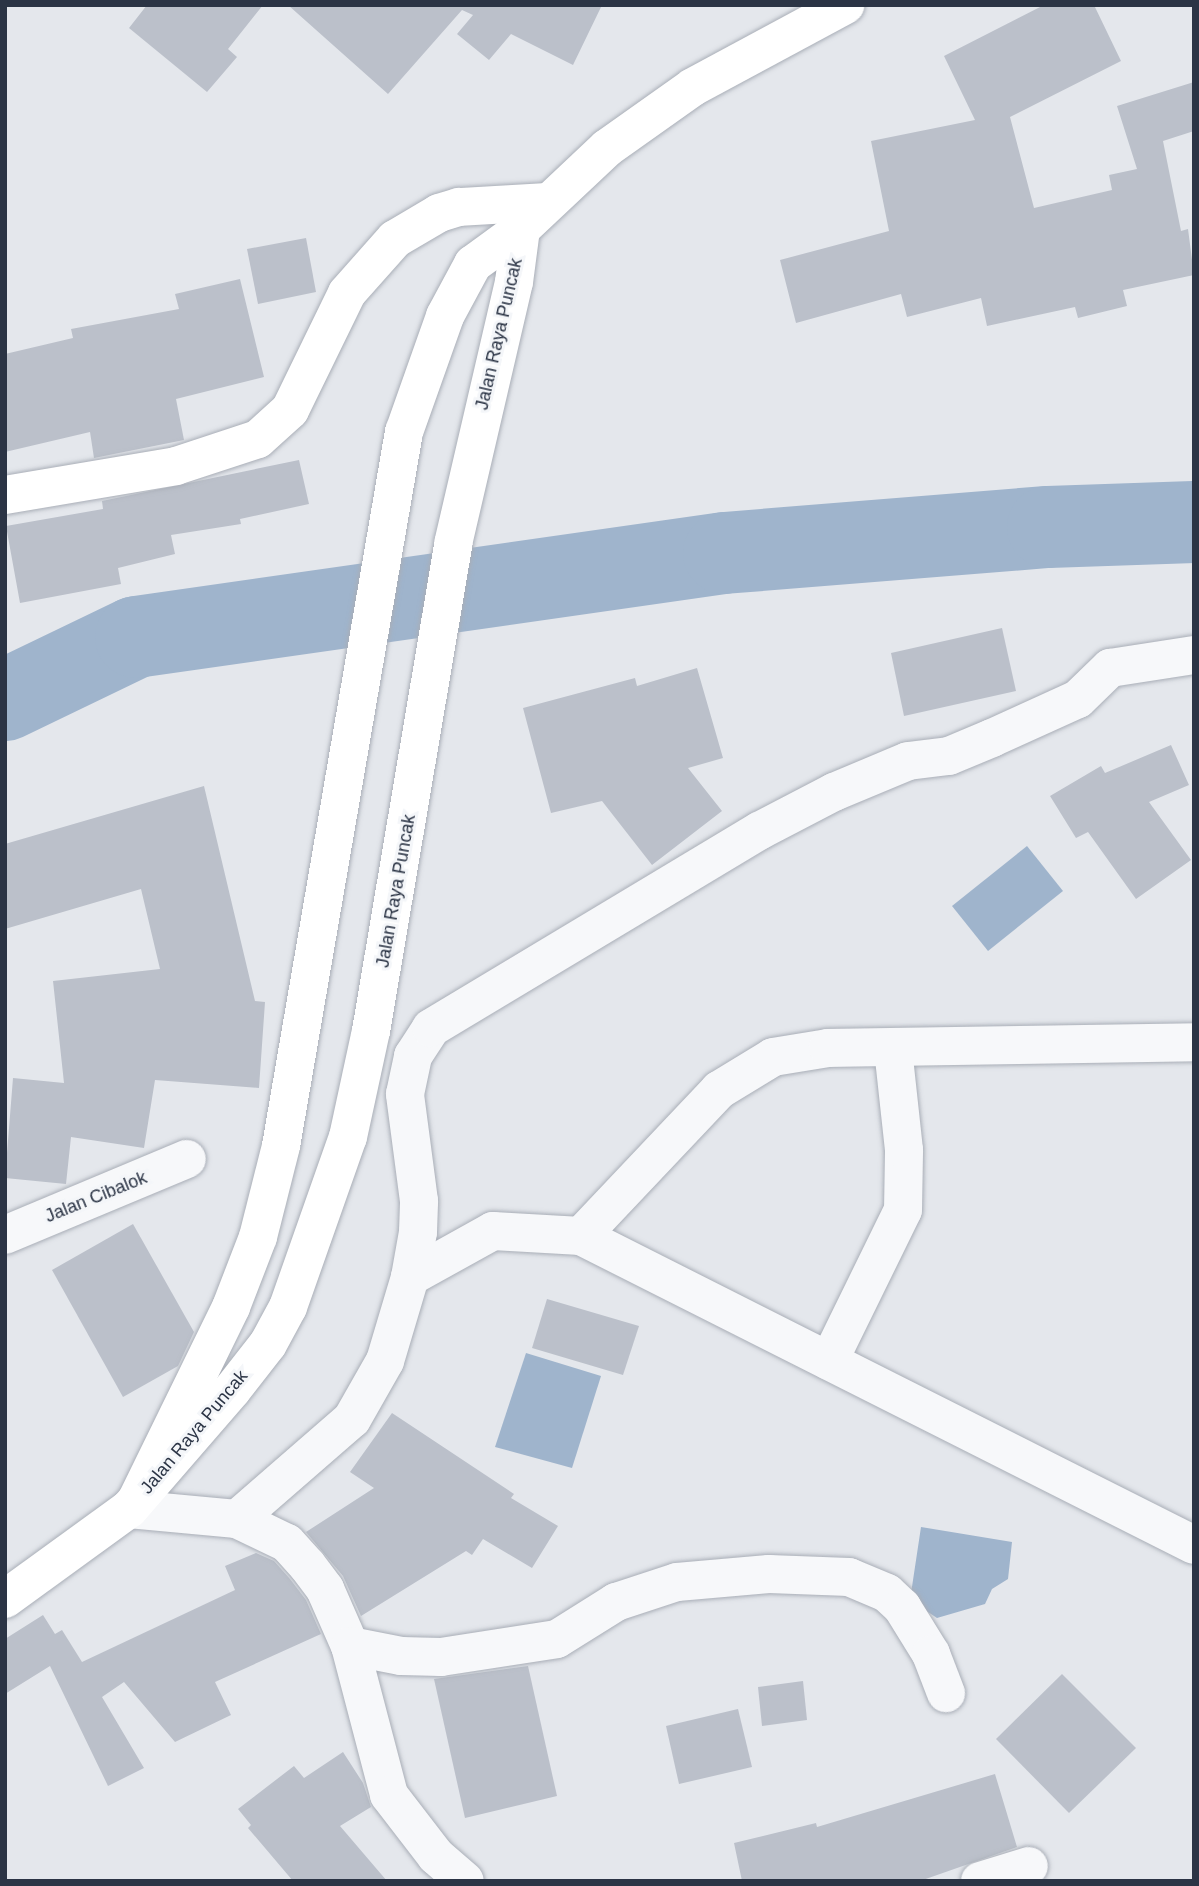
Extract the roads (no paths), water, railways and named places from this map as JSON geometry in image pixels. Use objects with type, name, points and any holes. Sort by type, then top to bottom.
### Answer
[{"type":"main road","name":"Jalan Raya Puncak","points":[[5,1599],[133,1504],[177,1437],[258,1237],[281,1146],[404,432],[434,341],[473,264],[533,215],[607,148],[693,87],[845,5]]},
{"type":"main road","points":[[5,495],[187,464],[258,439],[290,410],[347,293],[395,240],[439,213],[459,207],[533,215]]},
{"type":"main road","name":"Jalan Raya Puncak","points":[[177,1437],[268,1343],[288,1307],[348,1137],[371,1031],[453,544],[514,282],[533,215]]},
{"type":"street","points":[[237,1519],[352,1419],[385,1361],[410,1277],[419,1201],[405,1094],[419,1042],[446,1015],[834,792],[908,761],[949,756],[992,738],[1078,699],[1111,668],[1194,654]]},
{"type":"street","points":[[581,1236],[719,1090],[773,1057],[828,1048],[1194,1042]]},
{"type":"street","points":[[829,1361],[903,1210],[904,1150],[893,1049]]},
{"type":"street","name":"Jalan Cibalok","points":[[5,1235],[187,1159]]},
{"type":"street","points":[[410,1277],[493,1231],[581,1236],[1194,1545]]},
{"type":"street","points":[[133,1504],[237,1519],[288,1543],[324,1589],[350,1646],[389,1794],[436,1856],[465,1881]]},
{"type":"street","points":[[350,1646],[401,1656],[441,1657],[557,1639],[616,1602],[677,1583],[769,1574],[849,1577],[887,1593],[902,1607],[931,1654],[946,1693]]},
{"type":"street","points":[[980,1881],[1029,1866]]},
{"type":"water","points":[[1027,846],[1063,891],[988,951],[952,906]]},
{"type":"water","points":[[526,1353],[601,1376],[572,1468],[495,1447]]},
{"type":"water","points":[[921,1527],[1012,1542],[1008,1579],[992,1589],[985,1604],[937,1618],[910,1600]]},
{"type":"waterway","points":[[5,700],[136,637],[724,553],[1048,527],[1194,522]]}]
